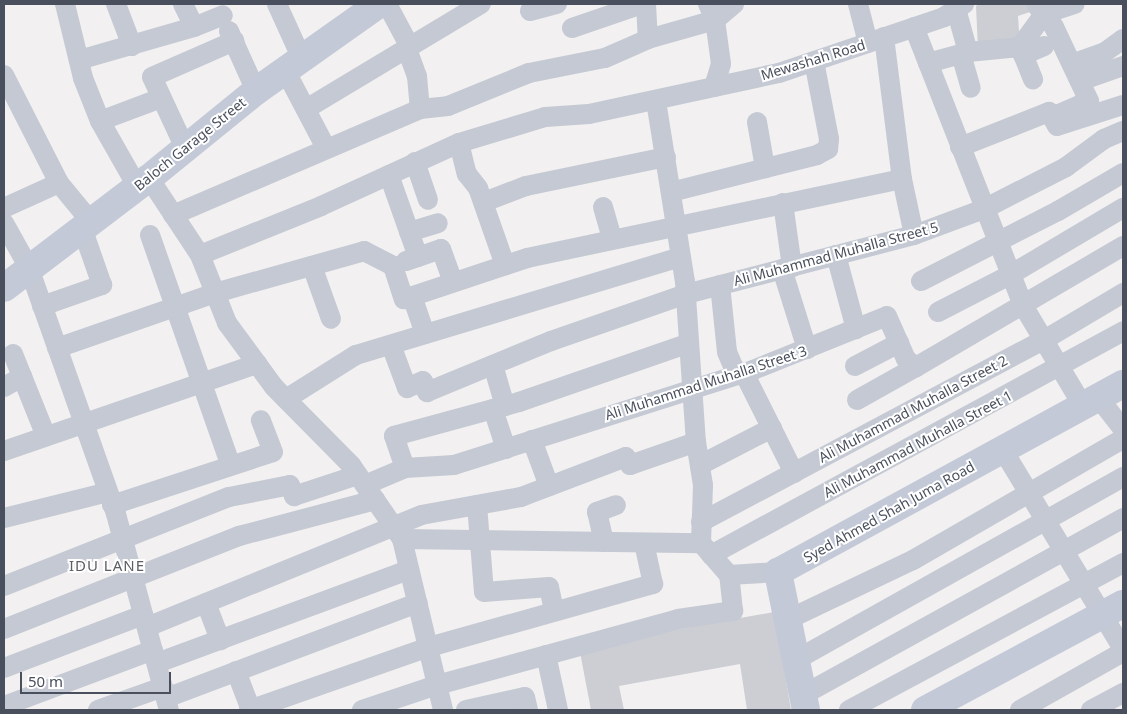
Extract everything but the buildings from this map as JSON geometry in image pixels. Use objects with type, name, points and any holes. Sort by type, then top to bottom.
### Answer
[{"type":"street","points":[[65,4],[79,60],[100,121],[143,182],[173,215],[200,255],[227,323],[286,399],[366,487],[398,534],[410,570],[442,710]]},
{"type":"street","points":[[116,4],[132,46]]},
{"type":"street","points":[[182,4],[194,27]]},
{"type":"street","points":[[277,4],[306,109],[326,148]]},
{"type":"street","points":[[306,109],[481,4]]},
{"type":"street","points":[[530,11],[557,4]]},
{"type":"street","points":[[572,28],[642,4]]},
{"type":"street","points":[[646,4],[648,39]]},
{"type":"street","points":[[173,215],[420,109],[448,106],[529,73],[605,58],[711,12],[734,4]]},
{"type":"street","points":[[858,4],[876,40],[914,235]]},
{"type":"street","points":[[1040,9],[1074,4]]},
{"type":"street","points":[[371,6],[408,48],[417,76],[420,109]]},
{"type":"street","name":"Baloch Garage Street","points":[[4,288],[143,182],[256,91],[371,6]]},
{"type":"street","points":[[960,6],[971,88]]},
{"type":"street","name":"Mewashah Road","points":[[200,255],[390,175],[459,143],[544,117],[589,114],[778,73],[914,27],[960,6]]},
{"type":"street","points":[[1033,79],[1022,51],[1040,9]]},
{"type":"street","points":[[1040,9],[1054,27],[1089,100],[1052,117]]},
{"type":"street","points":[[79,60],[194,27],[220,10],[256,91]]},
{"type":"street","points":[[711,12],[721,64],[714,87]]},
{"type":"street","points":[[914,27],[996,242],[1024,307],[1060,368],[1090,402],[1123,429]]},
{"type":"street","points":[[1076,73],[1123,39]]},
{"type":"street","points":[[185,148],[152,77],[234,41]]},
{"type":"street","points":[[928,63],[965,53],[1022,51],[1044,46]]},
{"type":"street","points":[[671,192],[765,168],[828,149],[829,139],[814,61]]},
{"type":"street","points":[[1076,73],[1123,66]]},
{"type":"street","points":[[4,75],[59,183],[86,225],[102,286],[42,306]]},
{"type":"street","points":[[100,121],[161,98]]},
{"type":"street","points":[[362,710],[437,685],[678,619],[733,611],[730,575],[706,549],[701,522],[703,485],[696,442],[686,294],[656,101]]},
{"type":"street","points":[[960,147],[1049,112],[1057,126],[1123,105]]},
{"type":"street","points":[[757,122],[765,168]]},
{"type":"street","name":"Ali Muhammad Muhalla Street 5","points":[[391,344],[407,388],[423,380],[427,392],[492,365],[686,294],[914,235],[984,209],[1066,167],[1104,140],[1123,131]]},
{"type":"street","points":[[459,143],[469,179],[478,188],[506,265]]},
{"type":"street","points":[[484,202],[526,186],[666,157]]},
{"type":"street","points":[[415,162],[428,200]]},
{"type":"street","points":[[920,281],[1123,173]]},
{"type":"street","points":[[390,175],[418,257]]},
{"type":"street","points":[[57,348],[215,293],[364,251],[393,266],[404,299],[506,265],[612,239],[902,179]]},
{"type":"street","points":[[4,208],[59,183]]},
{"type":"street","points":[[783,203],[787,268],[807,349]]},
{"type":"street","points":[[603,207],[612,239]]},
{"type":"street","points":[[938,312],[1010,275],[1123,208]]},
{"type":"street","points":[[409,232],[438,223]]},
{"type":"street","points":[[5,230],[29,268],[110,499],[166,698]]},
{"type":"street","points":[[150,235],[230,464]]},
{"type":"street","points":[[857,400],[1024,307],[1123,246]]},
{"type":"street","points":[[393,266],[441,249],[453,282]]},
{"type":"street","points":[[836,255],[856,329]]},
{"type":"street","points":[[286,399],[356,355],[681,257]]},
{"type":"street","points":[[312,266],[331,319]]},
{"type":"street","points":[[720,285],[727,352],[772,428],[794,473]]},
{"type":"street","name":"Ali Muhammad Muhalla Street 2","points":[[701,522],[1044,340],[1123,293]]},
{"type":"street","points":[[412,296],[425,334]]},
{"type":"street","name":"Ali Muhammad Muhalla Street 3","points":[[366,487],[405,468],[454,465],[740,374],[807,349],[886,316],[906,359],[916,367]]},
{"type":"street","name":"Ali Muhammad Muhalla Street 1","points":[[706,549],[1060,368],[1123,332]]},
{"type":"street","points":[[405,468],[394,436],[499,408],[689,343]]},
{"type":"street","points":[[855,366],[899,343]]},
{"type":"street","points":[[13,354],[46,436]]},
{"type":"street","points":[[4,451],[257,364]]},
{"type":"street","points":[[492,365],[506,448]]},
{"type":"street","points":[[4,387],[22,377]]},
{"type":"street","name":"Syed Ahmed Shah Juma Road","points":[[778,572],[1123,384]]},
{"type":"street","points":[[4,518],[110,499],[273,452],[261,420]]},
{"type":"street","points":[[700,465],[772,428]]},
{"type":"street","points":[[786,620],[914,560],[1123,439]]},
{"type":"street","points":[[532,440],[550,486]]},
{"type":"street","points":[[4,668],[145,621],[206,603],[398,534],[421,516],[521,497],[626,457],[630,465],[696,442]]},
{"type":"street","points":[[1003,450],[1085,585],[1113,609],[1123,648]]},
{"type":"street","points":[[794,661],[1123,477]]},
{"type":"street","points":[[4,586],[122,537],[229,497],[290,485],[294,496],[366,487]]},
{"type":"street","points":[[4,629],[134,580],[239,536],[366,487]]},
{"type":"street","points":[[477,505],[484,592],[549,587],[554,611]]},
{"type":"street","points":[[604,542],[597,512],[616,505]]},
{"type":"street","points":[[730,575],[778,572],[794,661],[804,703],[1064,550],[1123,518]]},
{"type":"street","points":[[398,534],[480,540],[644,543],[706,549]]},
{"type":"street","points":[[236,671],[250,710],[429,647],[653,584],[644,543]]},
{"type":"street","points":[[849,710],[1123,563]]},
{"type":"street","points":[[4,706],[155,657],[220,640],[410,570]]},
{"type":"street","points":[[206,603],[220,640]]},
{"type":"street","points":[[98,710],[166,698],[418,603]]},
{"type":"street","points":[[925,710],[1113,609]]},
{"type":"street","points":[[1027,709],[1123,652]]},
{"type":"street","points":[[546,655],[558,710]]},
{"type":"street","points":[[1092,710],[1123,693]]},
{"type":"street","points":[[478,709],[525,697],[528,710]]},
{"type":"district","name":"IDU LANE","points":[[107,566]]}]
